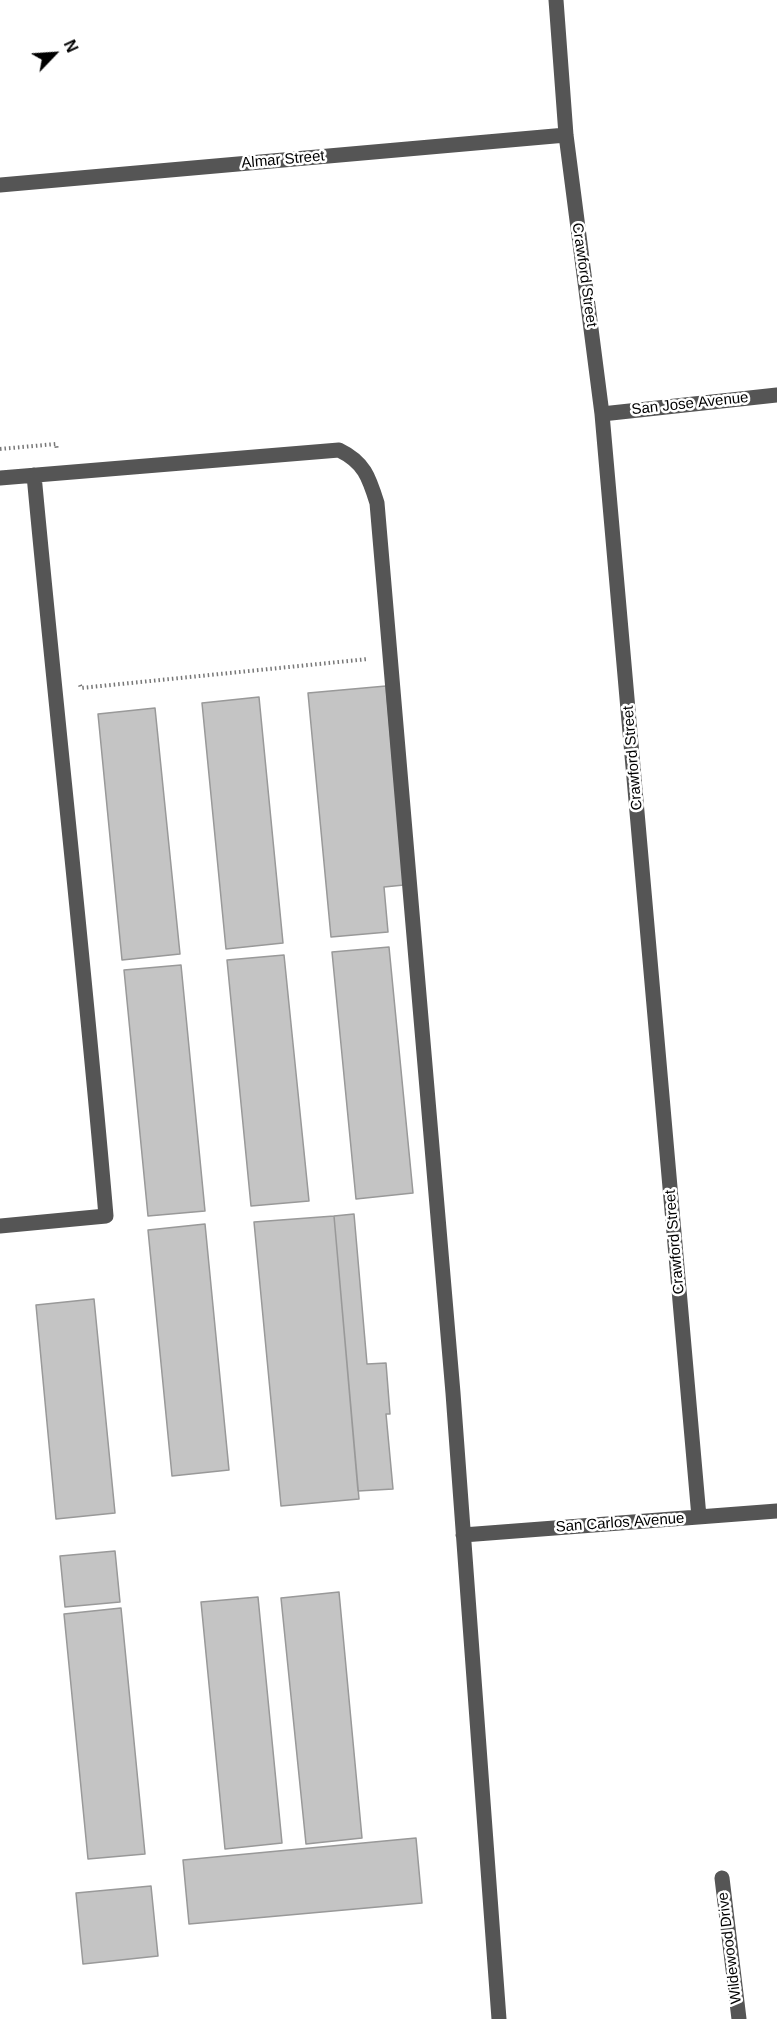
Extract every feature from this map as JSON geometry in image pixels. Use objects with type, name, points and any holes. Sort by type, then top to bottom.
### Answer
[{"type":"street","name":"Crawford Street","points":[[556,0],[566,135],[602,414],[699,1517]]},
{"type":"street","name":"Almar Street","points":[[0,185],[566,135]]},
{"type":"street","name":"San Jose Avenue","points":[[602,414],[777,395]]},
{"type":"street","points":[[0,478],[339,450],[353,457],[370,478],[377,503],[463,1535],[499,2019]]},
{"type":"street","points":[[0,1226],[106,1216],[92,1053],[34,475]]},
{"type":"street","name":"San Carlos Avenue","points":[[463,1535],[777,1511]]},
{"type":"street","name":"Wildewood Drive","points":[[722,1878],[739,2019]]},
{"type":"path","points":[[0,449],[56,444],[59,474]]},
{"type":"path","points":[[80,678],[81,688],[373,658]]},
{"type":"building","points":[[386,686],[404,885],[384,887],[388,932],[331,937],[308,693]]},
{"type":"building","points":[[259,697],[283,943],[226,949],[202,703]]},
{"type":"building","points":[[155,708],[180,954],[122,960],[98,714]]},
{"type":"building","points":[[389,947],[413,1193],[356,1199],[332,952]]},
{"type":"building","points":[[284,955],[309,1201],[251,1206],[227,960]]},
{"type":"building","points":[[181,965],[205,1211],[148,1216],[124,970]]},
{"type":"building","points":[[354,1214],[367,1364],[386,1363],[390,1414],[386,1414],[393,1489],[358,1491],[334,1216]]},
{"type":"building","points":[[334,1216],[359,1499],[281,1506],[254,1222]]},
{"type":"building","points":[[205,1224],[229,1470],[172,1476],[148,1230]]},
{"type":"building","points":[[94,1299],[115,1513],[56,1519],[36,1305]]},
{"type":"building","points":[[115,1551],[120,1602],[65,1607],[60,1556]]},
{"type":"building","points":[[339,1592],[362,1838],[306,1844],[281,1598]]},
{"type":"building","points":[[258,1597],[282,1843],[225,1849],[201,1602]]},
{"type":"building","points":[[121,1608],[145,1854],[88,1859],[64,1614]]},
{"type":"building","points":[[416,1838],[422,1903],[189,1924],[183,1860]]},
{"type":"building","points":[[151,1886],[158,1956],[83,1964],[76,1893]]}]
